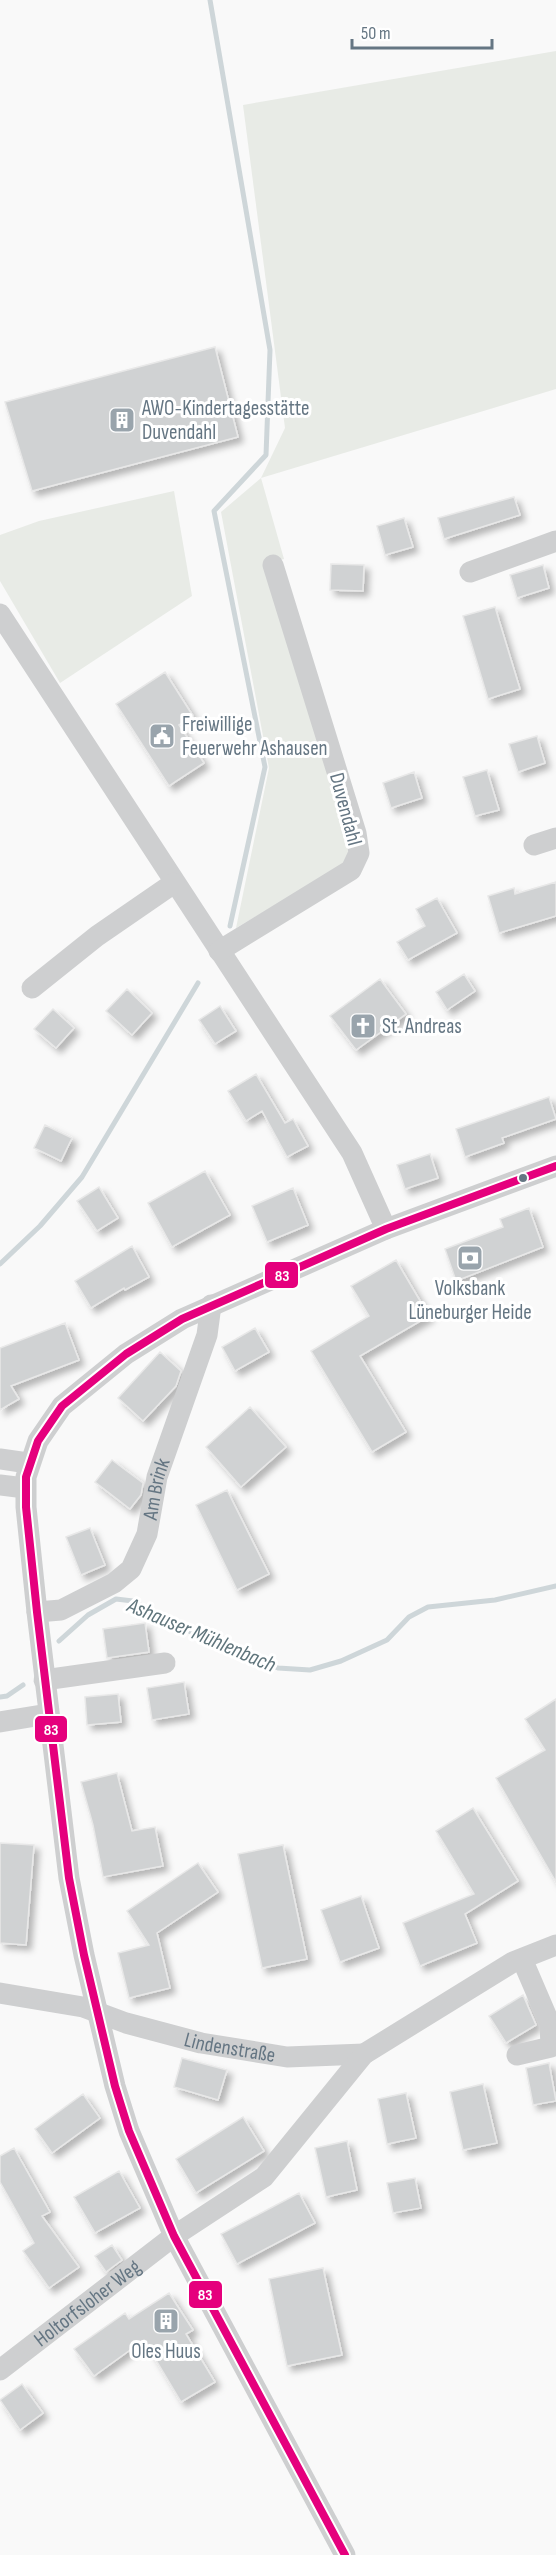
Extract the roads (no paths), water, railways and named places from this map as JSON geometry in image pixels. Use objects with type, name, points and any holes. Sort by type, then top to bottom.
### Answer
[{"type":"street","points":[[470,572],[556,541]]},
{"type":"street","name":"Duvendahl","points":[[219,951],[351,870],[359,853],[356,833],[273,565]]},
{"type":"street","points":[[0,614],[352,1153],[386,1229]]},
{"type":"street","points":[[534,846],[556,838]]},
{"type":"street","points":[[32,988],[97,936],[174,883]]},
{"type":"street","points":[[345,2555],[174,2236],[129,2131],[115,2086],[84,1955],[69,1878],[36,1612],[25,1488],[28,1463],[44,1429],[62,1406],[150,1338],[211,1305],[386,1229],[556,1166]]},
{"type":"street","name":"Am Brink","points":[[36,1612],[61,1610],[114,1582],[131,1569],[147,1534],[157,1477],[207,1335],[211,1305]]},
{"type":"street","points":[[0,1459],[28,1463]]},
{"type":"street","points":[[0,1485],[25,1488]]},
{"type":"street","points":[[44,1680],[165,1663]]},
{"type":"street","points":[[0,1722],[48,1714]]},
{"type":"street","name":"Lindenstraße","points":[[174,2236],[264,2177],[364,2054],[513,1962],[556,1945]]},
{"type":"street","points":[[517,2055],[551,2047],[550,2024],[522,1959]]},
{"type":"street","name":"Lindenstraße","points":[[0,1993],[83,2007],[99,2014],[201,2043],[287,2057],[364,2054]]},
{"type":"street","name":"Holtorfsloher Weg","points":[[0,2370],[174,2236]]},
{"type":"waterway","points":[[210,0],[270,350],[266,455],[214,511],[265,767],[230,926]]},
{"type":"waterway","points":[[0,1264],[40,1226],[82,1177],[198,983]]},
{"type":"waterway","name":"Ashauser Mühlenbach","points":[[59,1641],[88,1615],[116,1599],[133,1601],[193,1633],[278,1668],[310,1670],[341,1661],[387,1640],[409,1617],[428,1607],[495,1600],[556,1586]]},
{"type":"waterway","name":"Ashauser Mühlenbach","points":[[0,1697],[7,1696],[23,1685]]},
{"type":"place","name":"AWO-Kindertagesstätte Duvendahl","points":[[122,420]]},
{"type":"place","name":"Freiwillige Feuerwehr Ashausen","points":[[162,736]]},
{"type":"place","name":"St. Andreas","points":[[363,1026]]},
{"type":"place","name":"Volksbank Lüneburger Heide","points":[[470,1258]]},
{"type":"place","name":"Oles Huus","points":[[166,2321]]}]
